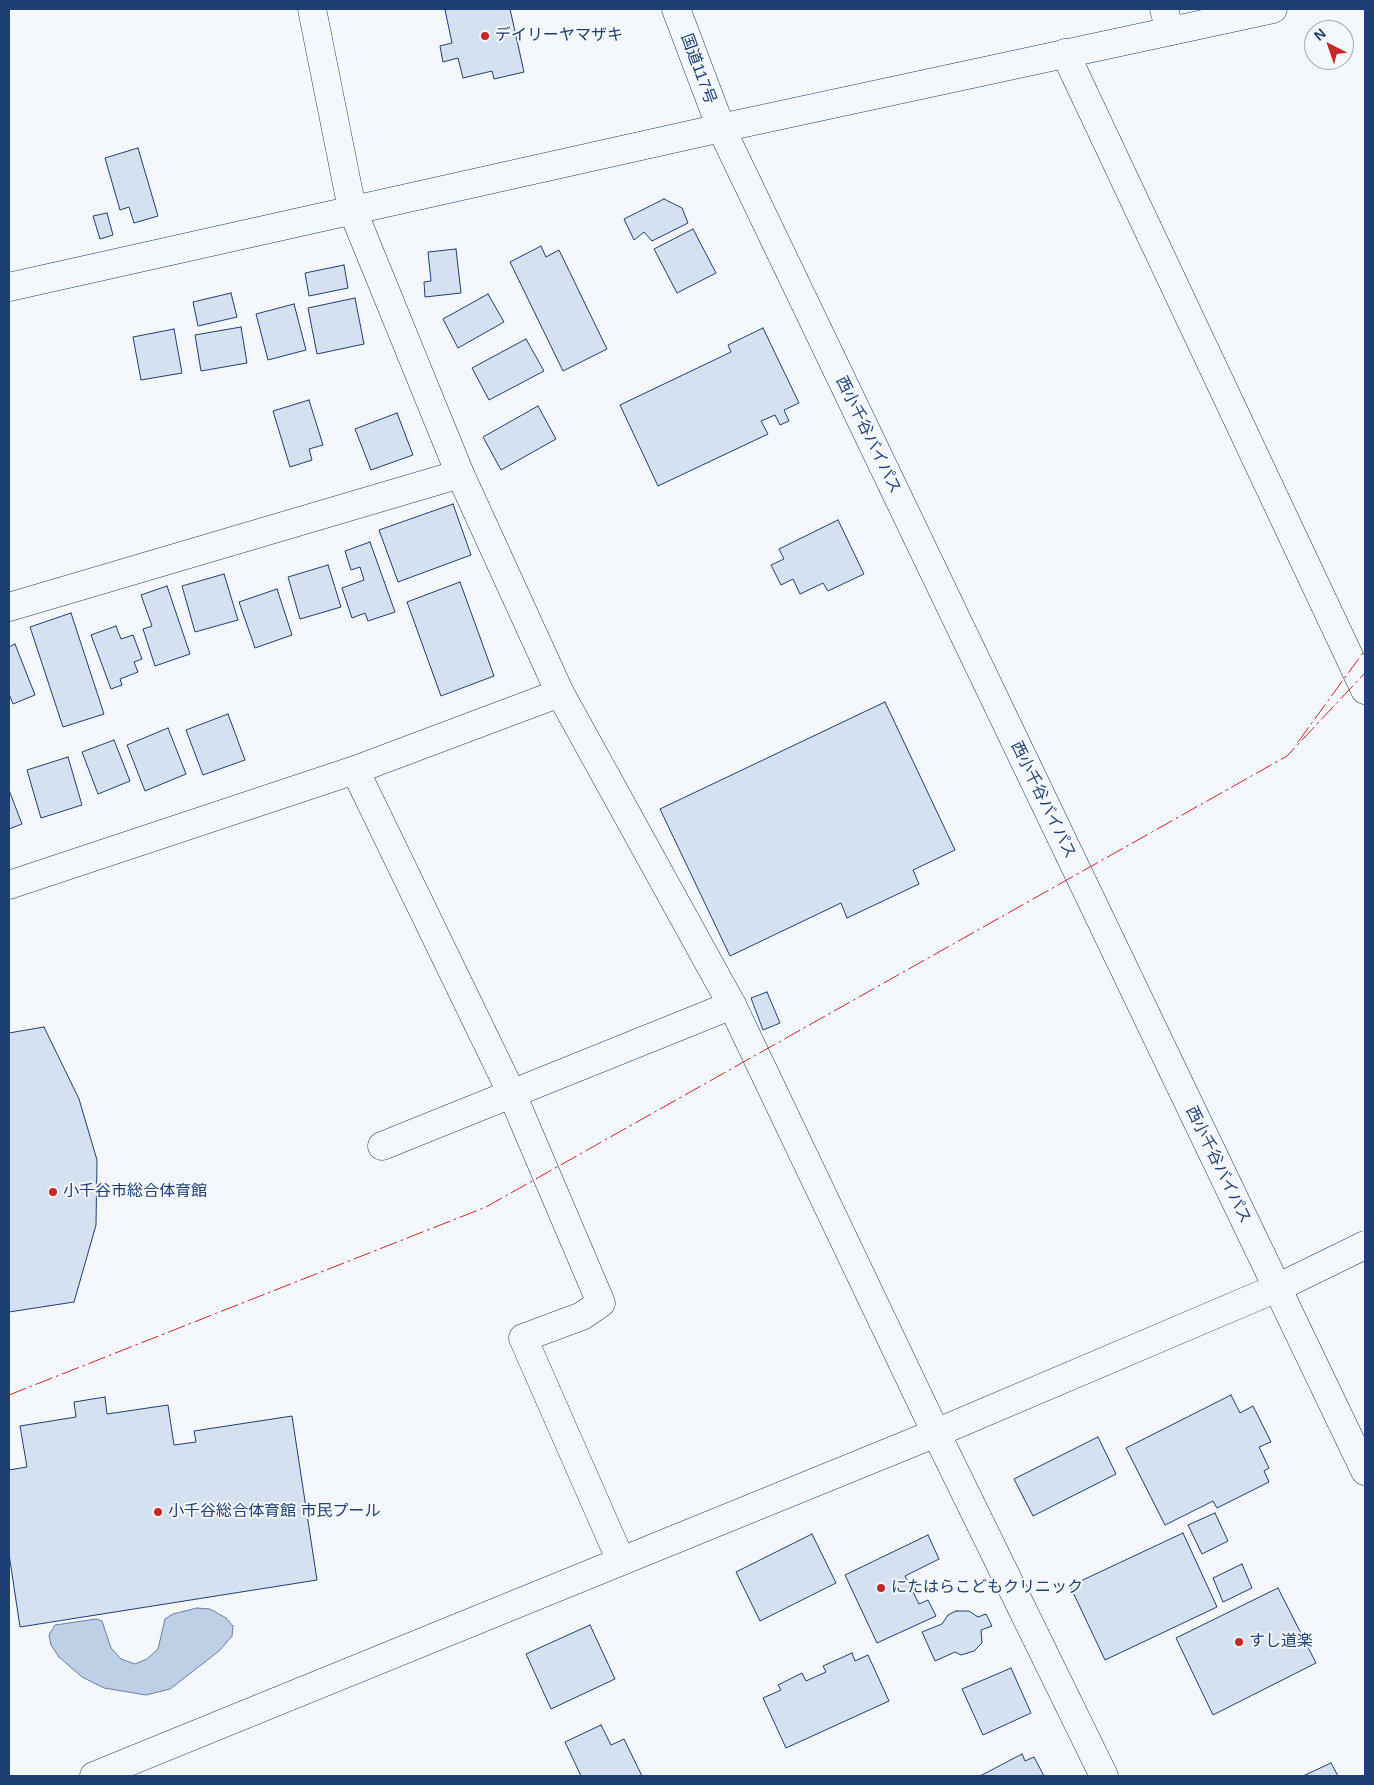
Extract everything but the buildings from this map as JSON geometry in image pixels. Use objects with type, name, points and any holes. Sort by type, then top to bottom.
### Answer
[{"type":"main road","points":[[312,9],[352,210],[460,474],[560,693],[732,1005],[936,1433],[1104,1776]]},
{"type":"main road","name":"国道117号","points":[[676,9],[721,128]]},
{"type":"main road","points":[[9,288],[352,210],[1065,53],[1167,20],[1273,9]]},
{"type":"main road","points":[[1065,53],[1365,690]]},
{"type":"main road","name":"西小千谷バイパス","points":[[721,128],[1365,1471]]},
{"type":"main road","points":[[9,607],[460,474]]},
{"type":"main road","points":[[9,885],[355,770],[560,693]]},
{"type":"main road","points":[[355,770],[512,1094],[601,1303],[582,1316],[523,1338],[621,1561]]},
{"type":"main road","points":[[382,1146],[732,1005]]},
{"type":"main road","points":[[94,1776],[936,1433],[1277,1288],[1365,1246]]},
{"type":"water","points":[[197,1608],[210,1609],[226,1618],[233,1626],[232,1636],[219,1651],[170,1689],[146,1695],[104,1688],[82,1677],[59,1657],[51,1645],[49,1635],[55,1625],[96,1619],[102,1621],[111,1648],[121,1659],[135,1664],[147,1659],[158,1649],[165,1619],[173,1614]]},
{"type":"power","points":[[1298,742],[1365,650]]},
{"type":"power","points":[[9,1395],[486,1207],[1287,756],[1365,673]]},
{"type":"place","name":"デイリーヤマザキ","points":[[485,36]]},
{"type":"place","name":"小千谷市総合体育館","points":[[53,1192]]},
{"type":"place","name":"小千谷総合体育館 市民プール","points":[[158,1512]]},
{"type":"place","name":"にたはらこどもクリニック","points":[[881,1588]]},
{"type":"place","name":"すし道楽","points":[[1239,1642]]}]
